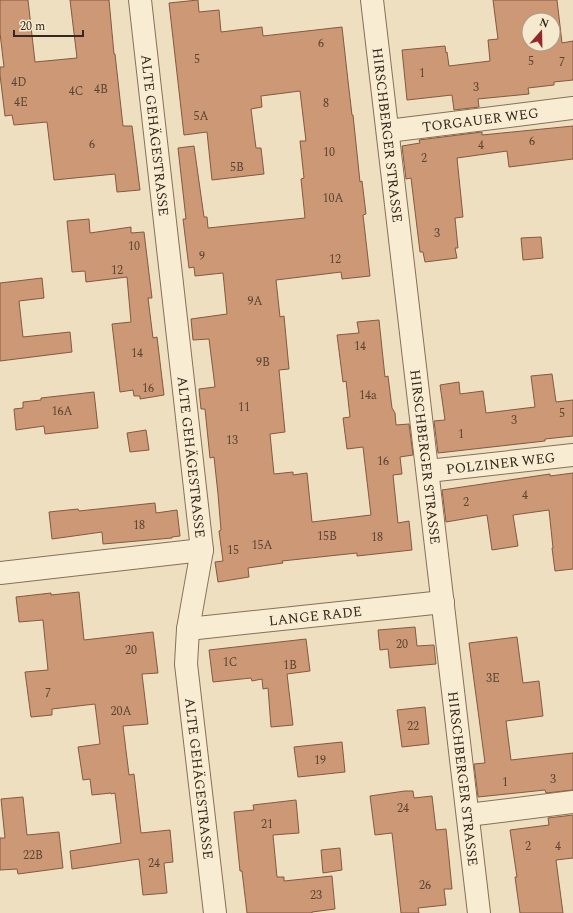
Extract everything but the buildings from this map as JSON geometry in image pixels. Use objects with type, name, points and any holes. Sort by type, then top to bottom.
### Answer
[{"type":"street","name":"ALTE GEHÄGESTRASSE","points":[[140,0],[202,550],[188,629],[186,664],[215,913]]},
{"type":"street","name":"HIRSCHBERGER STRASSE","points":[[372,0],[479,913]]},
{"type":"street","name":"TORGAUER WEG","points":[[388,131],[573,108]]},
{"type":"street","name":"POLZINER WEG","points":[[428,471],[573,455]]},
{"type":"street","points":[[0,573],[202,550]]},
{"type":"street","name":"LANGE RADE","points":[[188,629],[443,602]]},
{"type":"street","points":[[468,815],[573,802]]}]
